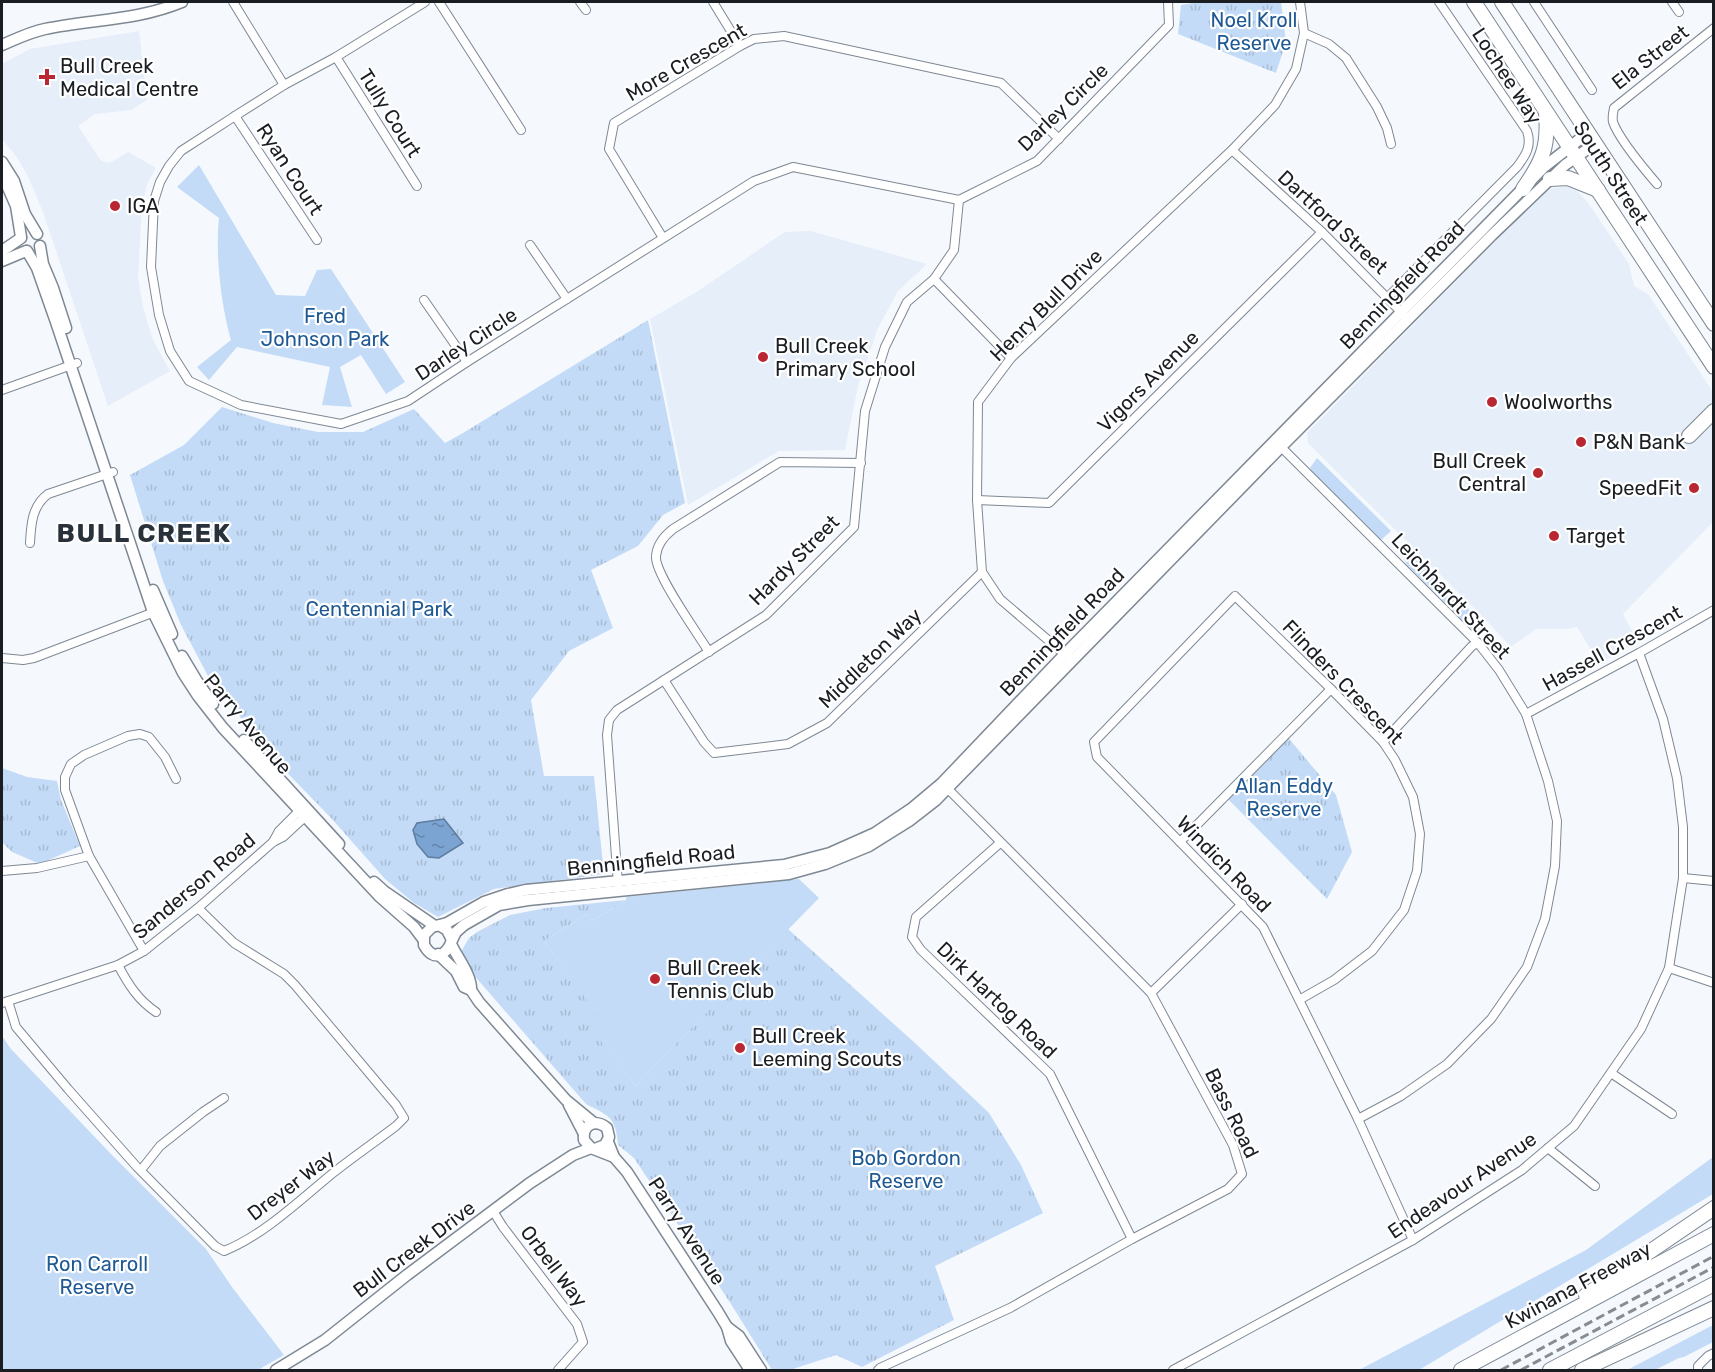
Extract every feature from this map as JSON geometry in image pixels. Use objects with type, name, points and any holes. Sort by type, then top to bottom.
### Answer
[{"type":"highway","name":"South Street","points":[[1474,2],[1713,367]]},
{"type":"highway","name":"South Street","points":[[1502,2],[1713,324]]},
{"type":"highway","points":[[1523,189],[1537,170],[1543,154],[1547,137],[1546,110]]},
{"type":"highway","points":[[1550,179],[1568,178],[1598,190]]},
{"type":"highway","points":[[1689,436],[1713,411]]},
{"type":"highway","points":[[1528,1334],[1713,1208]]},
{"type":"highway","name":"Kwinana Freeway","points":[[1461,1371],[1713,1234]]},
{"type":"highway","points":[[1550,1371],[1713,1284]]},
{"type":"highway","points":[[1582,1371],[1713,1308]]},
{"type":"main road","points":[[2,45],[32,32],[128,18],[182,2]]},
{"type":"main road","name":"Benningfield Road","points":[[452,942],[456,932],[464,925],[499,905],[618,886],[784,865],[818,857],[841,849],[875,832],[945,786],[1277,443],[1405,315],[1523,189],[1555,157],[1573,152],[1592,138]]},
{"type":"main road","name":"Benningfield Road","points":[[1405,315],[1565,165],[1573,152]]},
{"type":"main road","points":[[2,162],[14,181],[25,214],[41,240],[40,246],[34,251],[26,251],[2,261]]},
{"type":"main road","points":[[2,174],[16,206],[21,245],[26,251]]},
{"type":"main road","points":[[2,251],[26,232],[37,234]]},
{"type":"main road","name":"Parry Avenue","points":[[40,246],[43,264],[53,288],[74,364]]},
{"type":"main road","name":"Parry Avenue","points":[[26,251],[37,268],[74,364],[157,611],[206,695],[380,897],[414,927],[423,939],[426,949],[438,954],[456,971],[464,987],[471,990],[566,1100],[594,1123],[607,1128],[608,1142],[614,1157]]},
{"type":"main road","name":"Parry Avenue","points":[[305,811],[384,891],[437,926],[447,930],[456,957],[471,982],[471,990]]},
{"type":"main road","name":"Benningfield Road","points":[[437,926],[455,919],[484,902],[508,894],[618,886]]},
{"type":"main road","points":[[423,939],[427,930],[437,926]]},
{"type":"main road","points":[[438,954],[445,952],[452,942]]},
{"type":"main road","name":"Parry Avenue","points":[[566,1100],[588,1142],[614,1157],[627,1172],[727,1327],[731,1341],[751,1368]]},
{"type":"main road","points":[[594,1123],[586,1128],[588,1142],[602,1148],[608,1142]]},
{"type":"main road","name":"Bull Creek Drive","points":[[276,1371],[325,1340],[530,1183],[573,1155],[588,1142]]},
{"type":"street","points":[[233,2],[284,85]]},
{"type":"street","name":"Darley Circle","points":[[425,2],[235,116],[181,151],[169,166],[160,182],[154,201],[152,267],[159,315],[170,351],[189,381],[241,405],[341,424],[408,402],[467,362],[754,181],[793,167],[959,200],[1037,161],[1169,25],[1168,2]]},
{"type":"street","points":[[439,2],[521,130]]},
{"type":"street","points":[[580,2],[586,10]]},
{"type":"street","points":[[713,2],[740,46]]},
{"type":"street","name":"Henry Bull Drive","points":[[1068,657],[1000,599],[982,572],[977,500],[978,402],[1011,358],[1232,150],[1275,105],[1296,69],[1304,33],[1300,2]]},
{"type":"street","name":"Lochee Way","points":[[1388,297],[1516,167],[1529,148],[1527,131],[1439,2]]},
{"type":"street","points":[[1534,2],[1592,90]]},
{"type":"street","points":[[1672,2],[1679,12]]},
{"type":"street","name":"Ela Street","points":[[1658,184],[1645,171],[1614,123],[1612,115],[1615,106],[1713,28]]},
{"type":"street","points":[[1304,33],[1329,44],[1346,58],[1377,107],[1387,128],[1391,144]]},
{"type":"street","name":"More Crescent","points":[[663,238],[609,149],[614,123],[754,39],[784,36],[1001,83],[1059,139]]},
{"type":"street","name":"Tully Court","points":[[336,57],[417,186]]},
{"type":"street","name":"Ryan Court","points":[[235,116],[317,240]]},
{"type":"street","name":"Dartford Street","points":[[1232,150],[1322,232],[1405,315]]},
{"type":"street","name":"Hardy Street","points":[[618,886],[607,735],[609,720],[617,711],[766,615],[854,527],[866,411],[885,347],[907,302],[934,279],[954,250],[959,200]]},
{"type":"street","name":"Vigors Avenue","points":[[977,500],[1048,503],[1322,232]]},
{"type":"street","points":[[530,245],[567,299]]},
{"type":"street","points":[[934,279],[1011,358]]},
{"type":"street","points":[[424,300],[467,362]]},
{"type":"street","points":[[2,390],[74,364]]},
{"type":"street","name":"Leichhardt Street","points":[[1277,443],[1478,643],[1499,670],[1526,714],[1548,781],[1557,820],[1555,866],[1545,919],[1527,968],[1491,1019],[1447,1064],[1401,1096],[1358,1119]]},
{"type":"street","points":[[709,652],[660,573],[655,557],[661,540],[673,529],[780,462],[861,463]]},
{"type":"street","points":[[30,543],[32,519],[42,499],[48,494],[110,473]]},
{"type":"street","name":"Middleton Way","points":[[664,680],[704,742],[714,753],[788,744],[827,723],[982,572]]},
{"type":"street","name":"Flinders Crescent","points":[[1235,596],[1383,742],[1395,760],[1413,797],[1420,834],[1417,871],[1404,910],[1372,951],[1334,980],[1299,1000]]},
{"type":"street","name":"Windich Road","points":[[1235,596],[1094,742],[1097,757],[1263,927],[1358,1119],[1413,1240]]},
{"type":"street","name":"Hassell Crescent","points":[[1526,714],[1713,610]]},
{"type":"street","points":[[2,658],[23,660],[34,658],[157,611]]},
{"type":"street","points":[[1383,742],[1472,646],[1478,643]]},
{"type":"street","name":"Endeavour Avenue","points":[[1173,1371],[1413,1240],[1522,1170],[1574,1126],[1641,1029],[1669,968],[1683,878],[1683,827],[1677,778],[1663,719],[1639,653]]},
{"type":"street","points":[[1180,842],[1331,689]]},
{"type":"street","points":[[144,951],[89,856],[65,790],[65,777],[71,764],[84,755],[128,736],[141,734],[149,737],[165,757],[176,779]]},
{"type":"street","name":"Bass Road","points":[[878,1371],[880,1368],[1010,1308],[1132,1239],[1228,1189],[1242,1174],[1233,1145],[1151,993],[945,786]]},
{"type":"street","name":"Sanderson Road","points":[[5,1002],[118,964],[144,951],[198,908],[273,842],[283,837],[305,811]]},
{"type":"street","name":"Dirk Hartog Road","points":[[1000,843],[916,917],[912,937],[921,950],[1050,1074],[1132,1239]]},
{"type":"street","points":[[2,871],[37,868],[89,856]]},
{"type":"street","points":[[1683,878],[1713,881]]},
{"type":"street","points":[[1151,993],[1242,904]]},
{"type":"street","name":"Dreyer Way","points":[[5,1002],[16,1027],[141,1170],[215,1245],[224,1251],[235,1246],[288,1212],[334,1172],[404,1118],[396,1105],[295,984],[284,974],[234,942],[198,908]]},
{"type":"street","points":[[118,964],[126,981],[144,1004],[156,1012]]},
{"type":"street","points":[[1669,968],[1713,983]]},
{"type":"street","points":[[1611,1073],[1672,1114]]},
{"type":"street","points":[[141,1170],[160,1146],[224,1098]]},
{"type":"street","points":[[1548,1148],[1595,1186]]},
{"type":"street","name":"Orbell Way","points":[[493,1211],[577,1324],[583,1342],[558,1371]]},
{"type":"street","points":[[1698,1371],[1698,1366],[1713,1353]]},
{"type":"shaded area","points":[[139,31],[147,100],[131,110],[95,114],[78,126],[101,161],[110,163],[128,152],[156,168],[147,184],[142,207],[138,277],[143,307],[153,340],[170,371],[108,406],[43,212],[28,176],[2,139],[2,64],[30,49]]},
{"type":"shaded area","name":"Bull Creek Central","points":[[1565,186],[1577,191],[1589,204],[1629,264],[1634,286],[1648,294],[1714,395],[1711,405],[1714,409],[1713,522],[1623,614],[1638,642],[1599,663],[1577,627],[1536,629],[1511,647],[1308,443],[1307,433],[1536,200],[1551,189]]},
{"type":"shaded area","name":"Bull Creek Primary School","points":[[811,231],[927,264],[898,291],[878,328],[858,386],[845,450],[779,451],[688,505],[650,319],[698,291],[785,232]]},
{"type":"green space","name":"Noel Kroll Reserve","points":[[1199,2],[1281,2],[1286,42],[1276,73],[1178,34],[1181,5]]},
{"type":"green space","name":"Fred Johnson Park","points":[[199,165],[276,295],[305,296],[317,270],[331,269],[405,382],[386,394],[361,355],[340,367],[352,407],[322,405],[330,367],[237,347],[209,380],[197,367],[231,340],[224,312],[220,279],[219,218],[177,187]]},
{"type":"green space","name":"Centennial Park","points":[[648,320],[685,503],[663,515],[638,546],[591,570],[613,628],[569,651],[531,700],[544,776],[594,776],[604,874],[494,889],[438,917],[414,903],[385,879],[331,818],[270,755],[208,676],[181,625],[163,581],[130,475],[184,445],[222,407],[273,423],[318,432],[363,432],[414,409],[445,443]]},
{"type":"green space","points":[[1317,458],[1391,531],[1381,540],[1311,471],[1310,468]]},
{"type":"green space","points":[[1411,550],[1485,626],[1479,630],[1472,630],[1406,564],[1404,559]]},
{"type":"green space","name":"Allan Eddy Reserve","points":[[1286,735],[1336,795],[1352,852],[1327,899],[1225,796]]},
{"type":"green space","points":[[2,768],[27,777],[57,781],[61,800],[80,846],[40,864],[12,852],[2,842]]},
{"type":"green space","name":"Bull Creek Tennis Club","points":[[799,879],[819,898],[635,1086],[589,1027],[599,1018],[544,941],[587,914],[592,921],[626,900],[626,897]]},
{"type":"green space","name":"Bob Gordon Reserve","points":[[626,900],[592,921],[587,914],[544,941],[600,1018],[590,1027],[635,1086],[788,929],[989,1113],[1021,1165],[1043,1213],[935,1266],[954,1320],[862,1367],[836,1355],[790,1370],[772,1370],[634,1158],[618,1145],[615,1128],[610,1118],[586,1104],[465,965],[462,950],[469,938],[510,915],[546,908]]},
{"type":"green space","name":"Ron Carroll Reserve","points":[[2,1036],[11,1049],[111,1154],[206,1249],[284,1355],[258,1370],[2,1370]]},
{"type":"green space","points":[[1713,1157],[1713,1194],[1419,1370],[1359,1370],[1586,1250]]},
{"type":"green space","points":[[1713,1325],[1713,1342],[1655,1370],[1627,1370]]},
{"type":"water","points":[[444,819],[463,843],[439,858],[428,857],[417,844],[413,830],[417,823]]},
{"type":"railway","points":[[1501,1370],[1714,1256]]},
{"type":"railway","points":[[1521,1370],[1714,1267]]},
{"type":"place","name":"Bull Creek Medical Centre","points":[[47,77]]},
{"type":"place","name":"IGA","points":[[115,206]]},
{"type":"place","name":"Bull Creek Primary School","points":[[763,357]]},
{"type":"place","name":"Woolworths","points":[[1492,402]]},
{"type":"place","name":"P&N Bank","points":[[1581,442]]},
{"type":"place","name":"Bull Creek Central","points":[[1538,473]]},
{"type":"place","name":"SpeedFit","points":[[1694,488]]},
{"type":"place","name":"Target","points":[[1554,536]]},
{"type":"place","name":"Bull Creek Tennis Club","points":[[655,979]]},
{"type":"place","name":"Bull Creek Leeming Scouts","points":[[740,1048]]},
{"type":"district","name":"BULL CREEK","points":[[144,533]]}]
